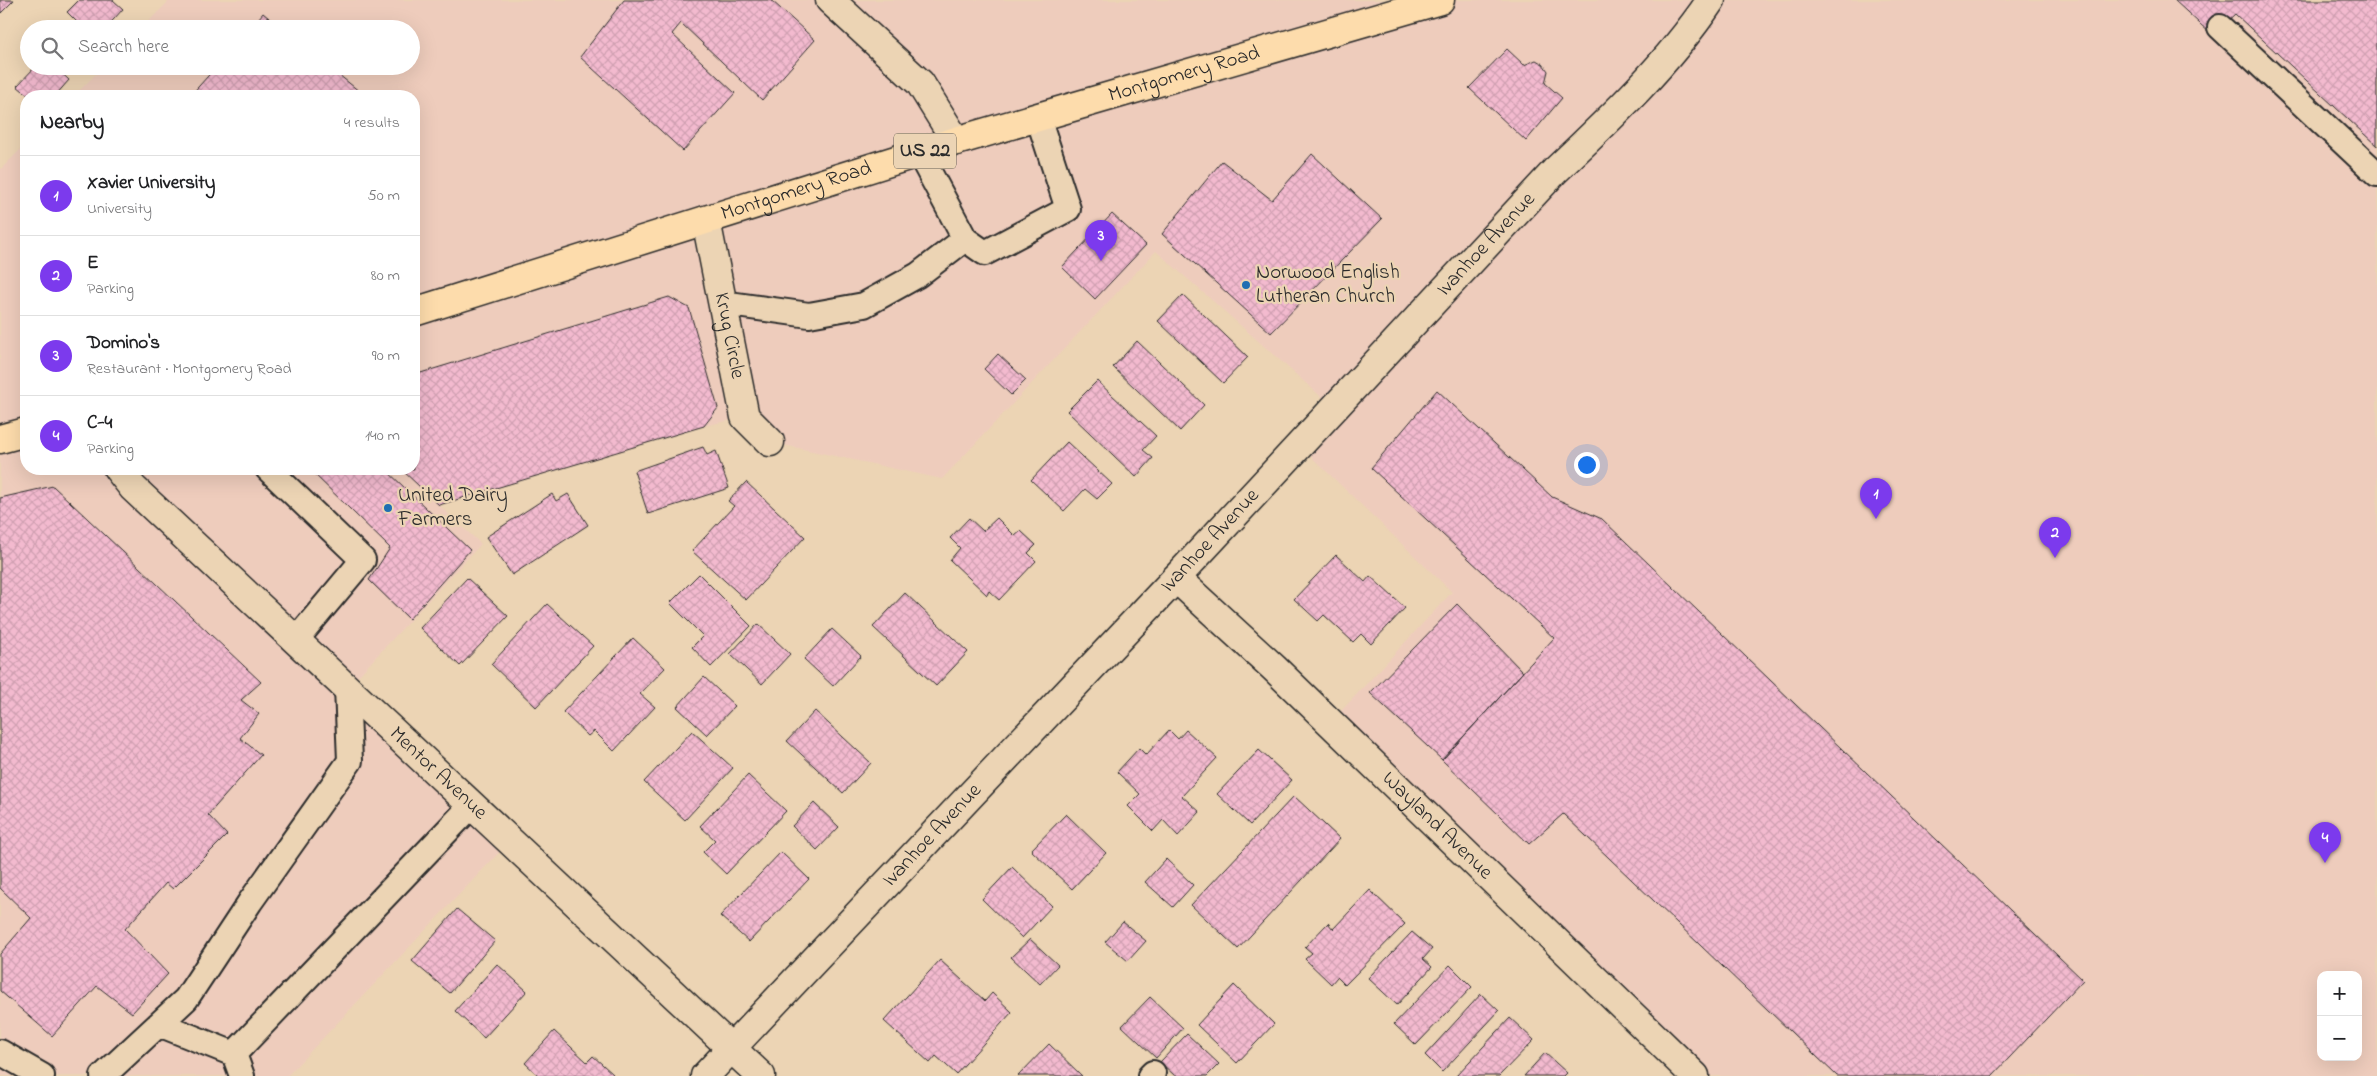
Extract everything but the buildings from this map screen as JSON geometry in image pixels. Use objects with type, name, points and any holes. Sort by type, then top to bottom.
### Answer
[{"type":"main road","name":"Montgomery Road","points":[[420,310],[956,141],[1440,0]]},
{"type":"main road","points":[[0,439],[20,434]]},
{"type":"street","points":[[830,0],[920,82],[956,141]]},
{"type":"street","name":"Ivanhoe Avenue","points":[[705,1076],[1176,578],[1555,171],[1615,113],[1693,27],[1711,0]]},
{"type":"street","name":"Krug Circle","points":[[706,220],[745,417],[770,442]]},
{"type":"street","name":"Mentor Avenue","points":[[123,475],[133,488],[761,1076]]},
{"type":"street","name":"Wayland Avenue","points":[[1176,578],[1274,668],[1695,1076]]},
{"type":"lane","points":[[2220,27],[2377,174]]},
{"type":"lane","points":[[919,153],[965,239],[985,253],[1068,209],[1038,117]]},
{"type":"lane","points":[[722,303],[809,315],[864,305],[918,275],[965,239]]},
{"type":"lane","points":[[274,475],[363,560],[296,640]]},
{"type":"lane","points":[[103,1076],[186,999],[250,902],[350,760],[347,688]]},
{"type":"lane","points":[[234,1054],[472,805]]},
{"type":"lane","points":[[159,1024],[234,1054],[242,1076]]},
{"type":"lane","points":[[0,1052],[42,1076]]},
{"type":"shaded area","points":[[170,0],[375,0],[379,3],[382,0],[2377,0],[2377,1076],[1695,1076],[1330,723],[1452,592],[1299,445],[1334,408],[1156,251],[942,479],[770,442],[745,417],[704,426],[439,505],[481,544],[347,688],[510,841],[287,1076],[0,1076],[0,170],[20,150],[20,475],[420,475],[420,90],[80,90],[95,75],[420,75],[420,20],[150,20]]},
{"type":"place","name":"Domino's","points":[[1101,261]]},
{"type":"place","name":"Norwood English Lutheran Church","points":[[1246,285]]},
{"type":"place","name":"United Dairy Farmers","points":[[388,508]]},
{"type":"place","name":"Xavier University","points":[[1876,519]]},
{"type":"place","name":"E","points":[[2055,558]]},
{"type":"place","name":"C-4","points":[[2325,863]]}]
